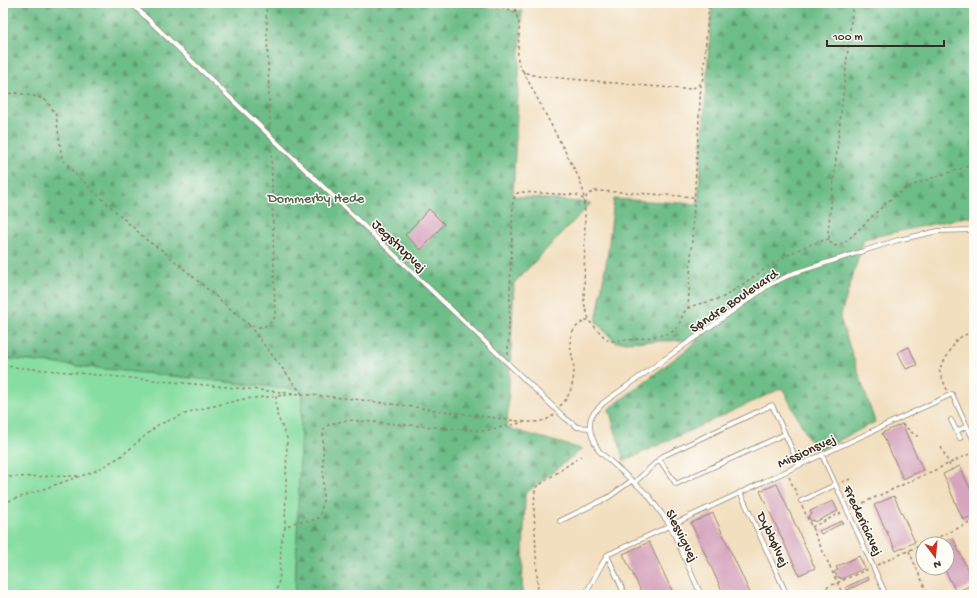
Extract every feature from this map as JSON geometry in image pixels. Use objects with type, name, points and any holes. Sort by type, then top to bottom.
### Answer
[{"type":"lane","name":"Jegstrupvej","points":[[131,3],[558,411],[577,427],[590,428]]},
{"type":"lane","name":"Søndre Boulevard","points":[[590,428],[592,415],[603,403],[769,285],[794,273],[898,240],[938,231],[974,230]]},
{"type":"lane","name":"Missionsvej","points":[[607,555],[951,394]]},
{"type":"lane","points":[[951,394],[974,441]]},
{"type":"lane","points":[[560,521],[609,497],[633,482],[663,456],[772,405],[799,465]]},
{"type":"lane","points":[[951,420],[960,438]]},
{"type":"lane","points":[[957,431],[967,426]]},
{"type":"lane","name":"Slesvigvej","points":[[590,428],[594,442],[599,451],[648,495],[670,525],[700,595]]},
{"type":"lane","points":[[659,460],[676,484],[785,434]]},
{"type":"lane","name":"Fredericiavej","points":[[822,454],[886,595]]},
{"type":"lane","points":[[801,501],[836,485]]},
{"type":"lane","name":"Dybbølvej","points":[[740,492],[787,595]]},
{"type":"lane","points":[[585,595],[607,555]]},
{"type":"lane","points":[[607,555],[625,595]]},
{"type":"path","points":[[249,325],[259,328],[267,326],[275,317],[266,3]]},
{"type":"path","points":[[478,3],[504,7],[512,11],[518,21]]},
{"type":"path","points":[[514,3],[519,29],[519,58],[522,70],[579,178],[583,190],[584,303],[594,328],[607,340],[648,337],[670,332],[676,329],[684,312],[693,306],[715,301],[789,254],[815,242],[829,239]]},
{"type":"path","points":[[688,309],[701,82],[703,78],[709,3]]},
{"type":"path","points":[[853,3],[828,232],[830,242],[835,246],[844,243],[899,193],[929,178],[974,164]]},
{"type":"path","points":[[522,70],[538,76],[682,89],[694,88],[701,82]]},
{"type":"path","points":[[3,94],[17,93],[38,97],[47,101],[56,115],[62,159],[149,242],[162,250],[249,325],[302,394]]},
{"type":"path","points":[[584,204],[587,196],[595,191],[694,197]]},
{"type":"path","points":[[507,363],[514,197],[520,192],[577,196],[582,199],[584,204]]},
{"type":"path","points":[[3,366],[354,399],[524,422],[536,422],[546,420],[558,411],[569,393],[573,381],[574,371],[569,343],[570,336],[578,326],[589,318]]},
{"type":"path","points":[[951,394],[939,370],[957,339],[973,331]]},
{"type":"path","points":[[3,503],[95,471],[120,457],[158,425],[192,411],[244,399],[302,394]]},
{"type":"path","points":[[275,595],[278,589],[281,572],[282,534],[285,528],[287,438],[277,415],[276,396]]},
{"type":"path","points":[[899,419],[901,423],[916,436],[918,435]]},
{"type":"path","points":[[285,528],[303,520],[317,520],[320,517],[323,501],[323,436],[324,428],[330,424],[348,420],[474,431],[492,430],[524,422]]},
{"type":"path","points":[[941,447],[952,470]]},
{"type":"path","points":[[812,527],[974,452]]},
{"type":"path","points":[[538,595],[534,510],[536,488],[581,456]]},
{"type":"path","points":[[786,471],[827,557],[843,595]]},
{"type":"path","points":[[3,477],[80,476]]},
{"type":"path","points":[[836,485],[853,478]]},
{"type":"path","points":[[941,536],[974,521]]},
{"type":"path","points":[[810,595],[915,547]]},
{"type":"path","points":[[909,550],[928,595]]},
{"type":"path","points":[[958,595],[974,588]]},
{"type":"green space","name":"Dommerby Hede","points":[[3,3],[443,3],[522,11],[513,196],[591,203],[514,283],[507,428],[582,449],[525,494],[522,595],[295,595],[302,390],[3,358]]},
{"type":"green space","points":[[712,3],[974,3],[974,217],[965,217],[864,239],[840,318],[875,422],[816,452],[782,388],[624,461],[609,409],[699,340],[615,342],[596,322],[608,252],[614,199],[698,204]]},
{"type":"green space","points":[[3,358],[303,390],[295,595],[3,595]]},
{"type":"building","points":[[429,209],[444,224],[421,250],[405,235]]},
{"type":"building","points":[[909,347],[917,365],[906,369],[898,352]]},
{"type":"building","points":[[902,424],[923,470],[903,479],[882,433]]},
{"type":"building","points":[[960,466],[974,497],[974,515],[963,520],[943,474]]},
{"type":"building","points":[[777,484],[815,568],[799,575],[760,491]]},
{"type":"building","points":[[894,496],[915,542],[896,551],[874,505]]},
{"type":"building","points":[[833,501],[838,511],[815,522],[814,520],[811,521],[808,516],[812,514],[810,511]]},
{"type":"building","points":[[713,513],[751,595],[724,595],[691,523]]},
{"type":"building","points":[[842,521],[843,523],[821,534],[819,531]]},
{"type":"building","points":[[649,542],[674,595],[643,595],[623,554]]},
{"type":"building","points":[[955,542],[974,584],[956,592],[948,576],[955,576]]},
{"type":"building","points":[[859,556],[865,568],[841,579],[840,577],[838,578],[834,572],[838,570],[836,567]]},
{"type":"building","points":[[868,577],[869,580],[847,590],[846,587]]}]
